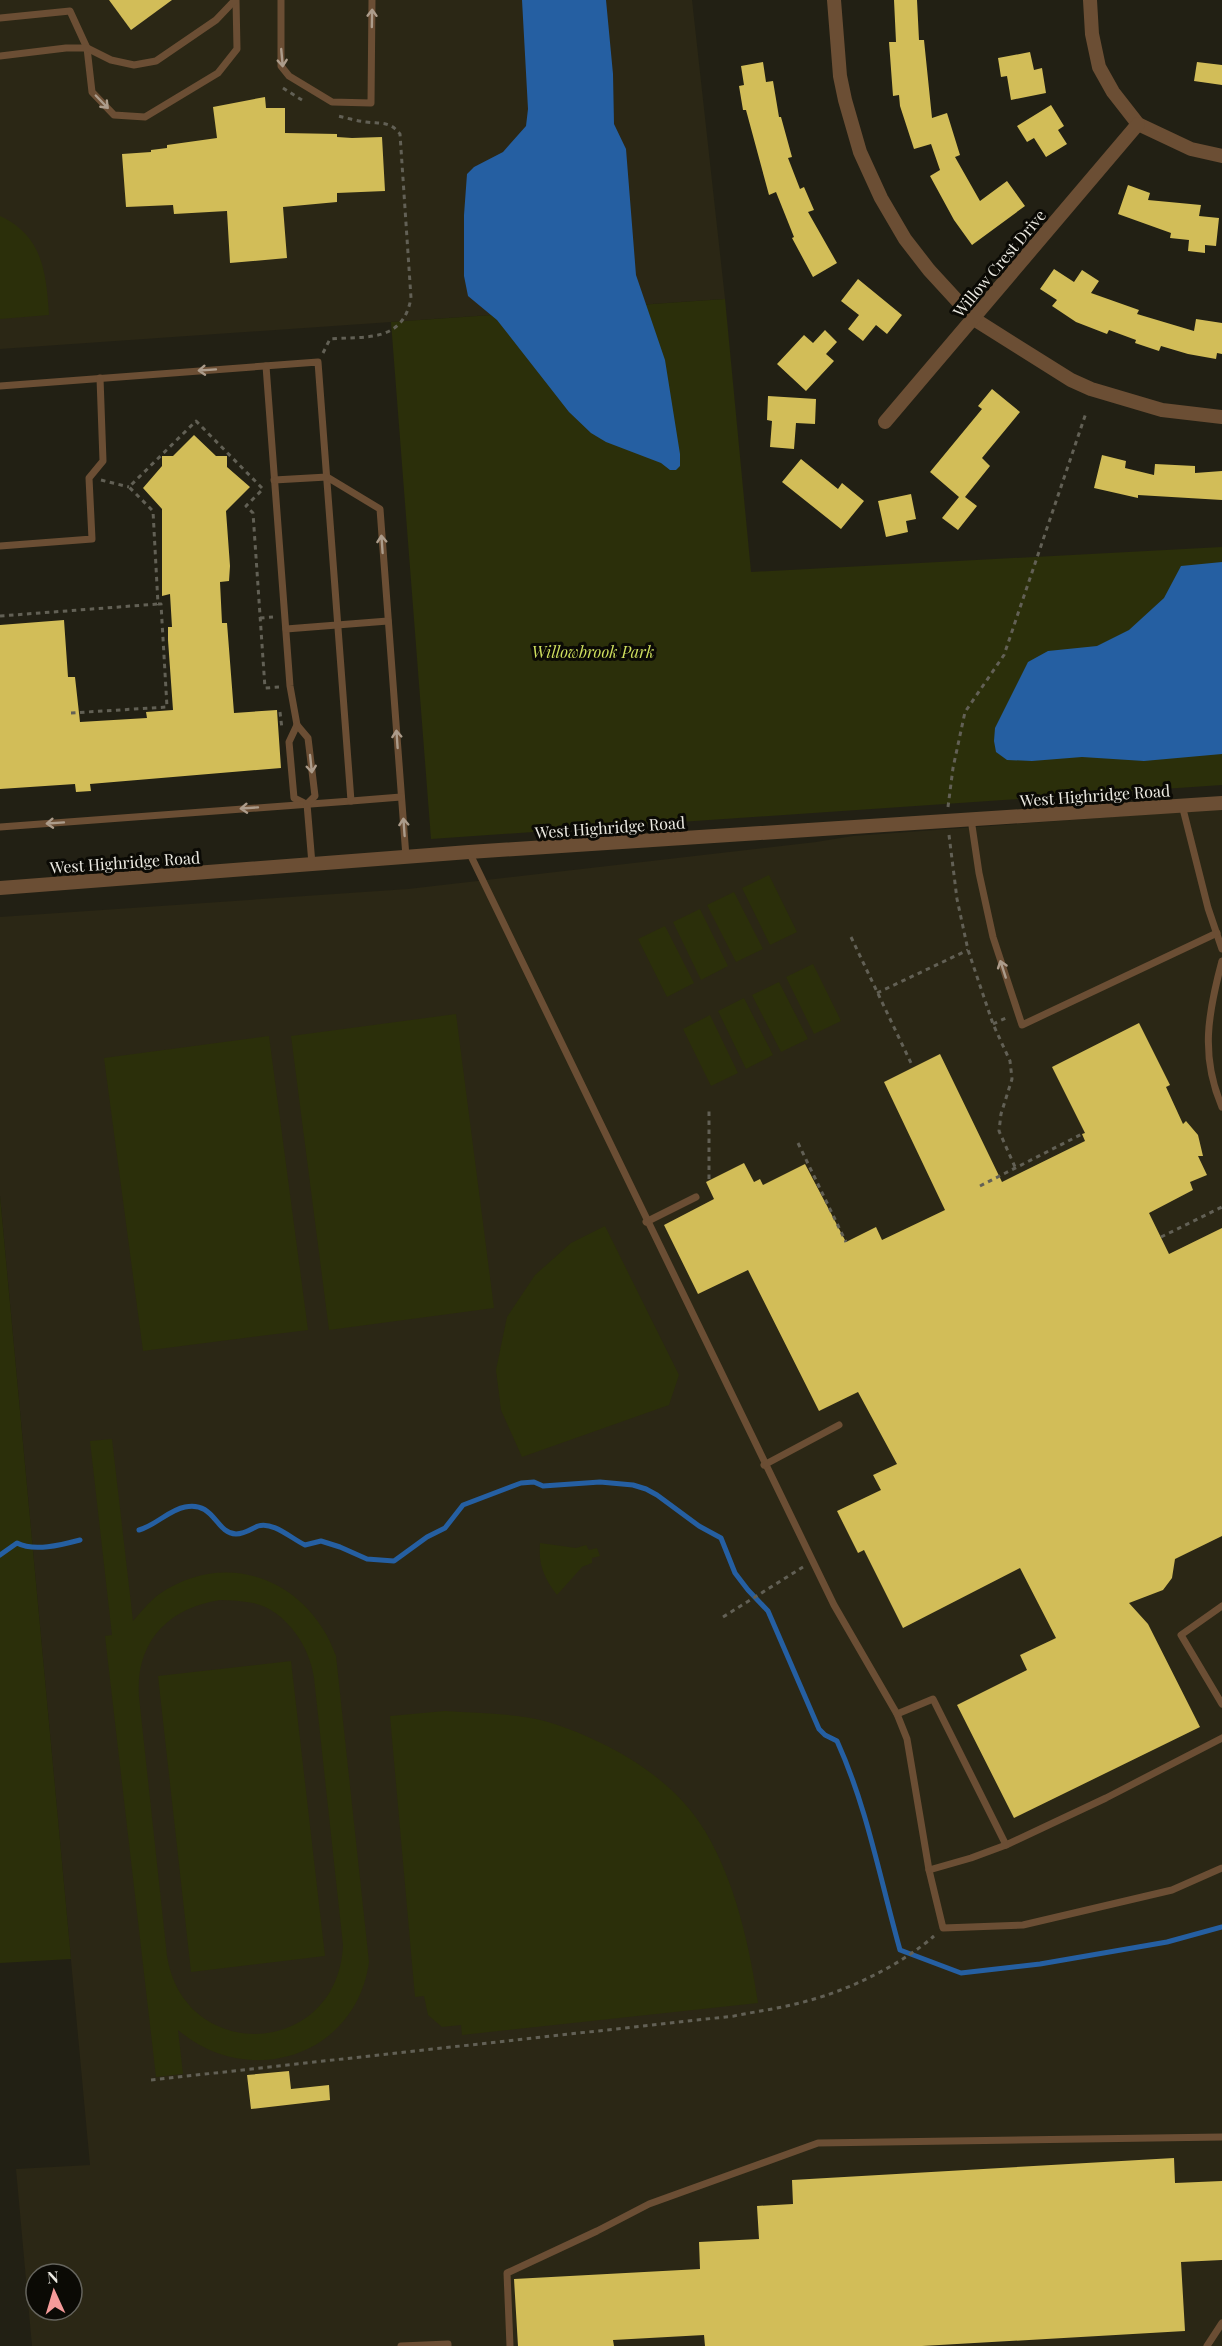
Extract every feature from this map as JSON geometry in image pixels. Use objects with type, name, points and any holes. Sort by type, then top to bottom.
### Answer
[{"type":"street","points":[[834,0],[840,76],[860,152],[880,198],[905,239],[929,270],[974,319],[1071,380],[1091,389],[1162,410],[1222,417]]},
{"type":"street","points":[[1089,0],[1092,33],[1099,67],[1113,92],[1138,124],[1191,149],[1222,156]]},
{"type":"street","name":"Willow Crest Drive","points":[[885,422],[1138,124]]},
{"type":"street","name":"West Highridge Road","points":[[0,888],[469,852],[1222,803]]},
{"type":"lane","points":[[0,57],[66,48],[87,48],[111,60],[134,65],[156,61],[216,21],[235,0]]},
{"type":"lane","points":[[0,18],[70,11],[87,48],[92,92],[114,115],[145,117],[218,73],[237,49],[235,0]]},
{"type":"lane","points":[[281,0],[281,66],[289,76],[332,102],[371,104],[372,0]]},
{"type":"lane","points":[[0,386],[318,362],[351,801]]},
{"type":"lane","points":[[266,366],[290,686],[297,725],[308,738],[315,796],[308,804],[312,864]]},
{"type":"lane","points":[[0,546],[92,539],[89,478],[103,461],[100,378]]},
{"type":"lane","points":[[274,480],[327,477],[380,509],[406,857]]},
{"type":"lane","points":[[286,629],[388,621]]},
{"type":"lane","points":[[297,725],[289,741],[294,798],[308,804]]},
{"type":"lane","points":[[0,827],[401,797]]},
{"type":"lane","points":[[1182,805],[1222,949]]},
{"type":"lane","points":[[971,819],[979,873],[993,937],[1022,1025],[1217,933]]},
{"type":"lane","points":[[469,852],[812,1562],[897,1714],[907,1739],[929,1870],[943,1928],[1023,1925],[1172,1890],[1222,1868]]},
{"type":"lane","points":[[1222,961],[1208,1023],[1207,1043],[1208,1062],[1215,1092],[1222,1107]]},
{"type":"lane","points":[[646,1222],[696,1197]]},
{"type":"lane","points":[[764,1465],[838,1425]]},
{"type":"lane","points":[[1222,1606],[1181,1635],[1222,1704]]},
{"type":"lane","points":[[897,1714],[933,1699],[1006,1845]]},
{"type":"lane","points":[[929,1870],[1006,1845],[1106,1798],[1222,1738]]},
{"type":"lane","points":[[510,2346],[507,2272],[597,2231],[649,2204],[818,2143],[1222,2137]]},
{"type":"lane","points":[[1208,2346],[1222,2323]]},
{"type":"lane","points":[[401,2346],[448,2344],[448,2346]]},
{"type":"path","points":[[279,82],[284,90],[313,107]]},
{"type":"path","points":[[318,362],[330,339],[381,335],[396,327],[408,315],[411,298],[400,134],[395,127],[386,123],[366,122],[333,115]]},
{"type":"path","points":[[1015,1167],[999,1131],[1001,1114],[1012,1079],[1010,1061],[993,1024],[968,950],[955,889],[948,821],[950,786],[966,712],[1004,655],[1086,413]]},
{"type":"path","points":[[129,487],[196,421],[263,489],[246,506],[253,513],[265,688],[290,686]]},
{"type":"path","points":[[71,713],[167,707],[153,511],[129,487],[89,478]]},
{"type":"path","points":[[0,616],[158,604]]},
{"type":"path","points":[[279,687],[279,698]]},
{"type":"path","points":[[280,709],[282,731]]},
{"type":"path","points":[[851,937],[911,1063]]},
{"type":"path","points":[[877,993],[968,950]]},
{"type":"path","points":[[709,1108],[709,1179]]},
{"type":"path","points":[[980,1186],[1082,1134]]},
{"type":"path","points":[[798,1143],[846,1242]]},
{"type":"path","points":[[1161,1238],[1222,1207]]},
{"type":"path","points":[[723,1617],[812,1562]]},
{"type":"path","points":[[151,2080],[734,2016],[808,2001],[858,1983],[921,1946]]},
{"type":"shaded area","points":[[0,0],[692,0],[725,299],[0,349]]},
{"type":"shaded area","points":[[1222,809],[1222,2346],[32,2346],[30,2322],[84,2322],[84,2262],[24,2262],[16,2169],[90,2165],[0,1196],[0,917],[408,889],[853,836]]},
{"type":"green space","points":[[0,216],[25,234],[40,257],[44,270],[49,315],[0,319]]},
{"type":"green space","name":"Willowbrook Park","points":[[725,299],[751,572],[1222,547],[1222,785],[431,839],[391,322]]},
{"type":"green space","points":[[769,875],[797,932],[770,945],[742,888]]},
{"type":"green space","points":[[734,892],[763,949],[736,962],[707,905]]},
{"type":"green space","points":[[700,909],[728,966],[701,980],[673,922]]},
{"type":"green space","points":[[665,926],[694,983],[667,997],[638,939]]},
{"type":"green space","points":[[813,964],[841,1021],[814,1034],[786,977]]},
{"type":"green space","points":[[779,982],[808,1039],[781,1052],[752,995]]},
{"type":"green space","points":[[744,998],[773,1055],[746,1069],[718,1011]]},
{"type":"green space","points":[[456,1014],[494,1308],[329,1330],[291,1036]]},
{"type":"green space","points":[[710,1015],[738,1073],[711,1086],[683,1029]]},
{"type":"green space","points":[[269,1036],[308,1330],[143,1351],[104,1058]]},
{"type":"green space","points":[[0,1196],[71,1959],[0,1963]]},
{"type":"green space","points":[[605,1226],[679,1375],[669,1405],[522,1457],[501,1410],[496,1370],[507,1317],[535,1275],[571,1243]]},
{"type":"green space","points":[[112,1439],[133,1621],[158,1595],[184,1581],[211,1574],[238,1573],[263,1579],[286,1591],[306,1608],[323,1630],[336,1656],[369,1962],[360,1995],[344,2021],[321,2041],[295,2054],[266,2060],[236,2058],[206,2048],[178,2030],[183,2074],[156,2077],[105,1636],[112,1635],[90,1441]],"holes":[[[220,1600],[253,1603],[276,1613],[302,1642],[312,1666],[343,1945],[335,1982],[316,2010],[290,2027],[259,2034],[229,2030],[201,2016],[179,1991],[167,1956],[139,1697],[139,1677],[143,1660],[149,1644],[158,1631],[185,1611],[201,1604]]]},
{"type":"green space","points":[[540,1543],[576,1548],[586,1545],[589,1550],[597,1548],[600,1556],[592,1558],[592,1563],[582,1567],[557,1595],[543,1570]]},
{"type":"green space","points":[[291,1661],[325,1956],[191,1972],[158,1676]]},
{"type":"green space","points":[[445,1711],[514,1715],[561,1726],[626,1756],[672,1790],[705,1831],[727,1877],[743,1928],[758,2003],[462,2035],[461,2025],[442,2027],[428,2015],[424,1996],[415,1997],[390,1716]]},
{"type":"water","points":[[522,0],[606,0],[613,74],[614,124],[626,149],[636,275],[665,360],[680,454],[680,466],[676,470],[670,470],[661,463],[606,442],[591,433],[569,412],[497,320],[468,296],[464,276],[467,174],[474,167],[503,152],[526,126],[528,109]]},
{"type":"water","points":[[1222,562],[1222,754],[1144,761],[1082,757],[1032,761],[1007,760],[996,752],[995,728],[1028,662],[1048,651],[1097,646],[1129,630],[1164,598],[1181,566]]},
{"type":"building","points":[[109,0],[172,0],[131,30]]},
{"type":"building","points":[[894,0],[917,0],[919,40],[924,40],[932,118],[947,113],[960,155],[955,157],[980,201],[1007,181],[1025,206],[972,245],[954,220],[930,176],[940,170],[931,144],[914,149],[900,106],[899,95],[893,96],[889,42],[896,42]]},
{"type":"building","points":[[1030,52],[1034,70],[1042,68],[1046,93],[1011,100],[1007,76],[1001,77],[998,58]]},
{"type":"building","points":[[763,62],[766,82],[773,81],[779,117],[781,117],[792,157],[788,158],[800,189],[804,187],[814,210],[808,212],[837,263],[813,277],[792,238],[794,237],[776,192],[769,195],[746,110],[743,110],[739,86],[744,85],[741,66]]},
{"type":"building","points":[[1197,62],[1222,65],[1222,85],[1194,81]]},
{"type":"building","points":[[265,97],[266,108],[285,108],[285,133],[337,134],[337,137],[352,138],[382,137],[385,191],[337,193],[337,202],[283,207],[287,258],[230,263],[227,211],[174,214],[173,205],[126,207],[122,154],[151,152],[151,150],[167,148],[167,145],[217,138],[213,107]]},
{"type":"building","points":[[1051,105],[1064,126],[1058,130],[1067,144],[1046,157],[1034,138],[1027,142],[1017,126]]},
{"type":"building","points":[[1128,185],[1150,193],[1148,200],[1201,205],[1199,216],[1219,218],[1216,246],[1205,245],[1205,253],[1188,251],[1189,240],[1170,238],[1171,233],[1118,214]]},
{"type":"building","points":[[1054,269],[1074,282],[1082,270],[1099,281],[1091,293],[1139,310],[1137,314],[1194,331],[1196,319],[1222,323],[1222,354],[1217,353],[1216,359],[1161,346],[1159,351],[1135,343],[1136,340],[1109,330],[1107,334],[1076,322],[1052,306],[1057,300],[1040,289]]},
{"type":"building","points":[[858,279],[902,315],[887,334],[876,325],[863,341],[848,329],[859,315],[841,301]]},
{"type":"building","points":[[825,330],[837,342],[826,354],[834,361],[806,391],[777,364],[804,335],[813,343]]},
{"type":"building","points":[[992,389],[1020,412],[982,458],[990,466],[965,497],[977,506],[958,530],[942,518],[959,497],[930,472],[982,409],[978,406]]},
{"type":"building","points":[[768,396],[816,399],[815,424],[796,423],[794,449],[770,447],[772,421],[767,420]]},
{"type":"building","points":[[194,435],[216,456],[227,456],[227,467],[250,487],[226,511],[230,566],[229,581],[220,582],[222,623],[227,623],[234,713],[277,710],[281,768],[90,784],[91,791],[76,792],[75,784],[0,789],[0,625],[64,620],[68,677],[75,677],[80,722],[147,718],[146,712],[173,710],[168,640],[168,627],[172,627],[170,594],[162,596],[162,509],[143,488],[162,466],[162,456],[173,456]]},
{"type":"building","points":[[1102,455],[1126,461],[1125,468],[1154,475],[1155,464],[1195,466],[1195,473],[1222,471],[1222,500],[1138,495],[1138,498],[1094,488]]},
{"type":"building","points":[[801,459],[838,489],[842,483],[864,501],[841,529],[782,482]]},
{"type":"building","points":[[911,494],[916,519],[906,521],[908,532],[886,537],[878,501]]},
{"type":"building","points":[[1139,1023],[1170,1085],[1166,1087],[1183,1124],[1186,1121],[1198,1135],[1203,1156],[1198,1156],[1207,1175],[1190,1182],[1193,1190],[1149,1213],[1169,1254],[1222,1228],[1222,1536],[1175,1559],[1172,1578],[1163,1590],[1129,1603],[1148,1624],[1200,1727],[1014,1818],[957,1705],[1027,1670],[1020,1655],[1056,1638],[1020,1568],[903,1628],[864,1550],[858,1553],[837,1511],[881,1490],[873,1475],[897,1464],[858,1392],[819,1411],[748,1270],[698,1294],[664,1225],[714,1199],[706,1182],[744,1163],[754,1182],[760,1179],[763,1185],[805,1164],[846,1242],[876,1227],[882,1240],[945,1210],[884,1082],[940,1054],[1002,1182],[1085,1141],[1082,1134],[1085,1133],[1052,1067]]},
{"type":"building","points":[[289,2071],[291,2089],[329,2085],[330,2100],[251,2109],[247,2075]]},
{"type":"building","points":[[1174,2158],[1175,2183],[1222,2181],[1222,2260],[1181,2262],[1185,2331],[922,2346],[705,2346],[704,2335],[613,2340],[614,2346],[518,2346],[514,2279],[700,2269],[699,2242],[759,2239],[757,2206],[793,2204],[792,2180]]},
{"type":"waterway","points":[[139,1530],[179,1509],[195,1506],[209,1513],[223,1529],[236,1534],[258,1526],[270,1526],[305,1545],[321,1541],[367,1559],[394,1561],[427,1537],[445,1528],[463,1505],[521,1483],[534,1482],[543,1486],[600,1482],[633,1485],[646,1489],[699,1526],[721,1538],[735,1573],[768,1611],[819,1729],[837,1741],[848,1766],[865,1817],[900,1950],[961,1973],[1040,1964],[1167,1942],[1222,1927]]},
{"type":"waterway","points":[[0,1555],[17,1543],[39,1547],[56,1546],[80,1540]]}]
